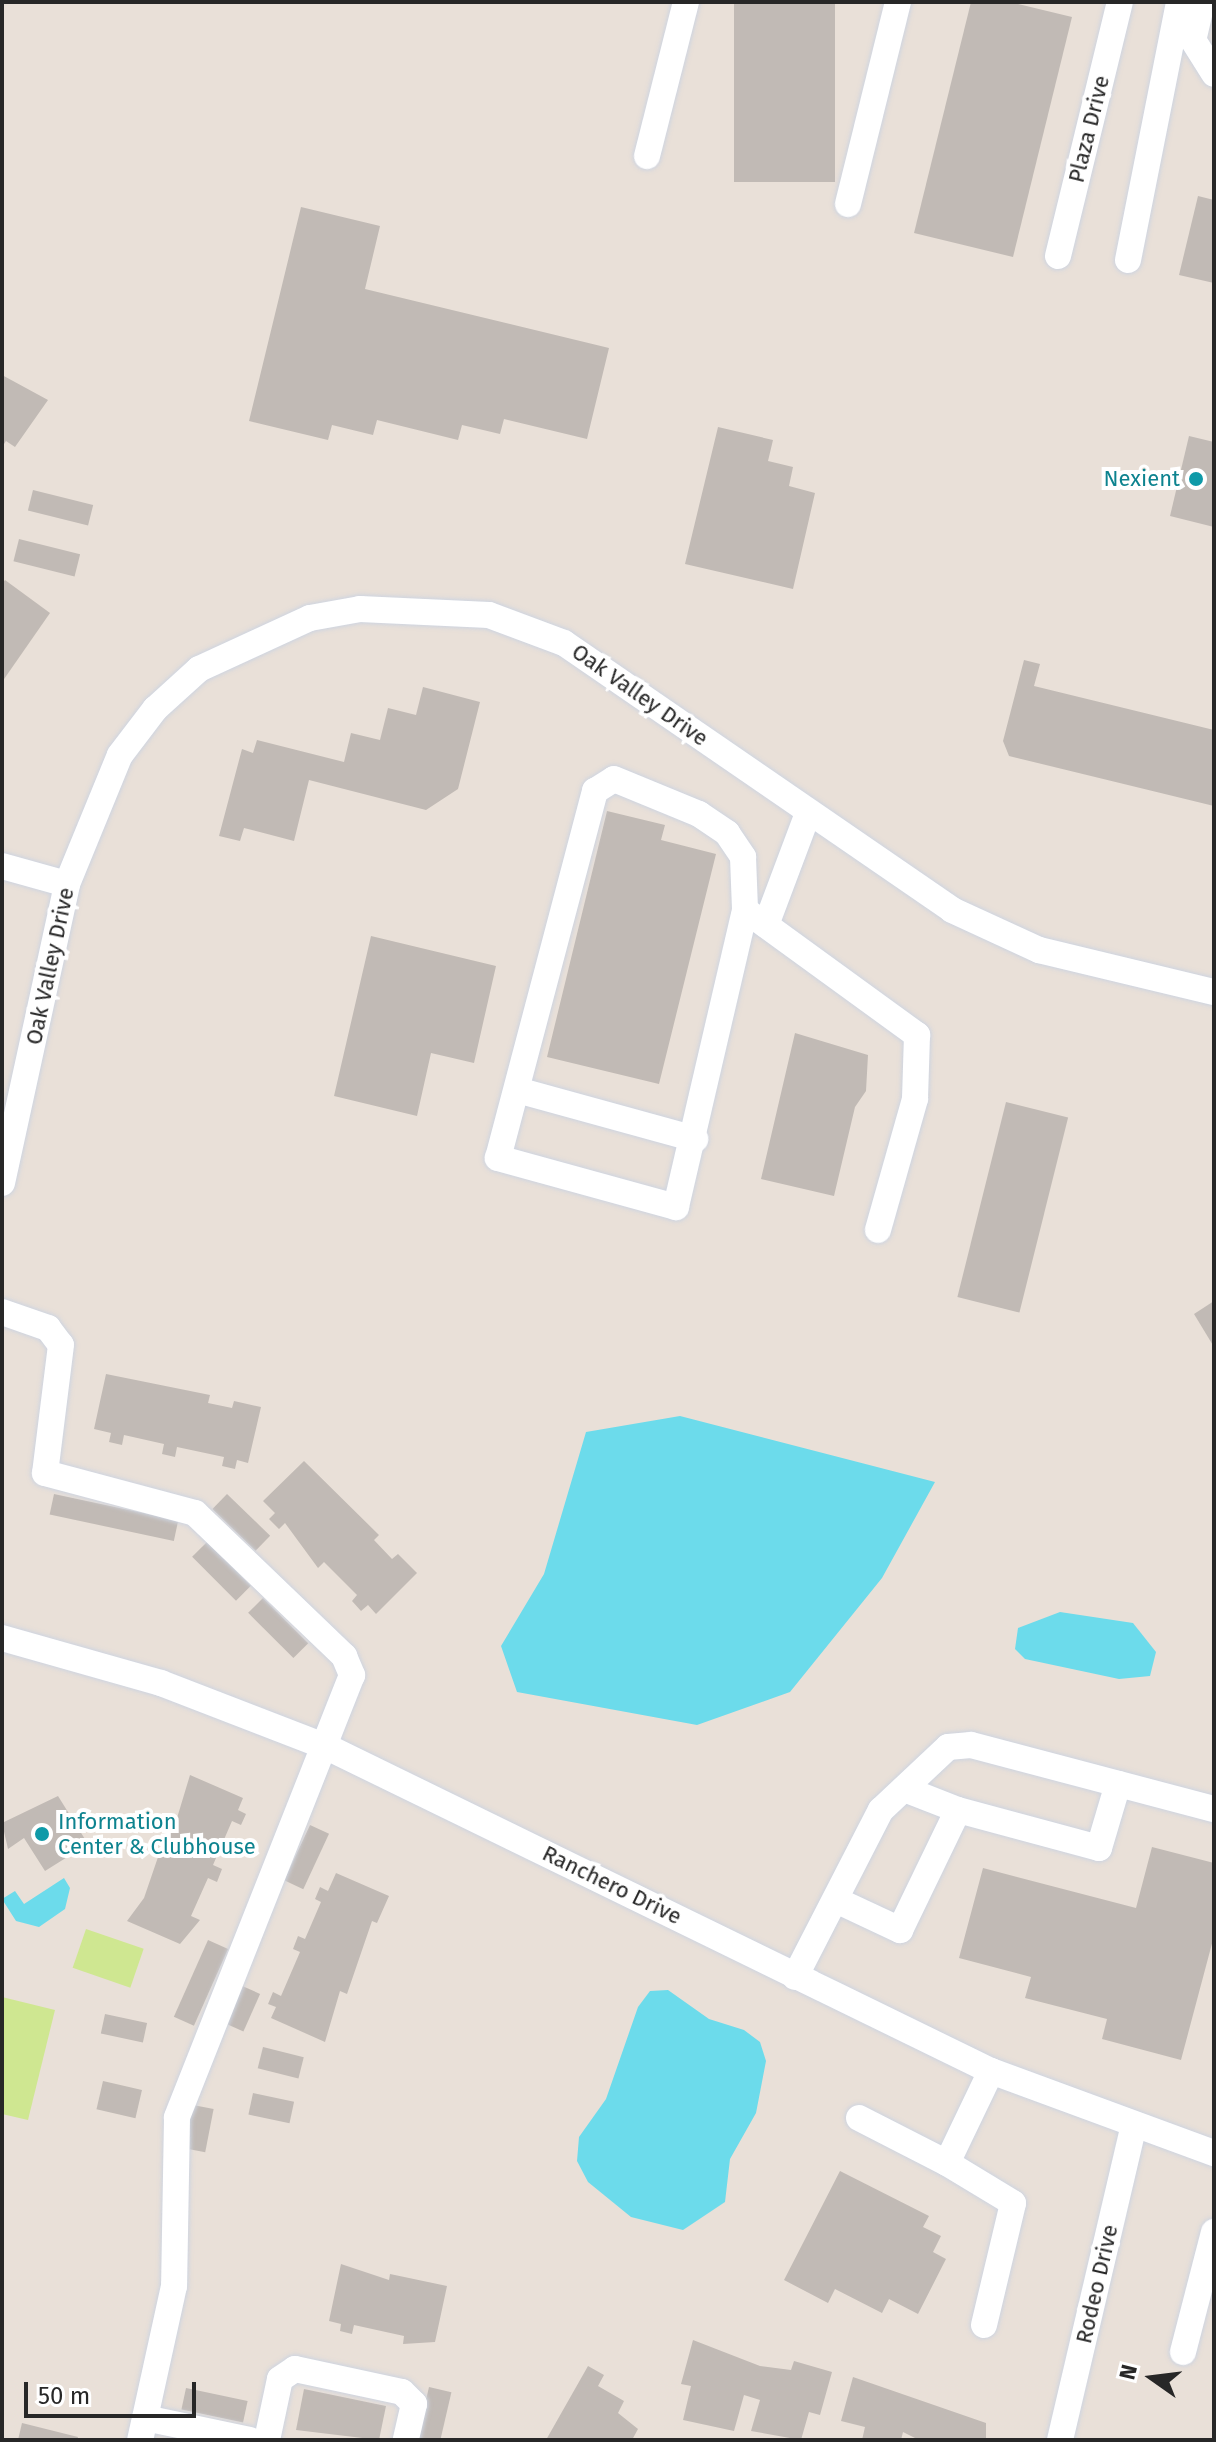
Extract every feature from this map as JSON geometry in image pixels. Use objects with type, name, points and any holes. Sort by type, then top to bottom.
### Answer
[{"type":"street","points":[[647,156],[686,2]]},
{"type":"street","points":[[848,204],[898,2]]},
{"type":"street","name":"Plaza Drive","points":[[1058,256],[1120,2]]},
{"type":"street","points":[[1128,260],[1179,2]]},
{"type":"street","points":[[1202,2],[1193,40],[1214,74]]},
{"type":"street","name":"Oak Valley Drive","points":[[2,1183],[67,884],[92,812],[155,709],[199,669],[251,640],[360,609],[489,615],[564,643],[913,887],[1011,937],[1105,970],[1214,992]]},
{"type":"street","points":[[808,813],[756,917],[676,1207],[498,1158],[595,791],[614,779],[634,784],[727,833],[743,857],[756,917],[917,1035],[915,1099],[878,1230]]},
{"type":"street","points":[[2,866],[67,884]]},
{"type":"street","points":[[517,1090],[695,1139]]},
{"type":"street","points":[[2,1312],[48,1328],[61,1345],[45,1473],[195,1513],[344,1656],[352,1675],[327,1747],[177,2118],[174,2286],[142,2429],[250,2440]]},
{"type":"street","name":"Ranchero Drive","points":[[2,1638],[161,1683],[327,1747],[991,2071],[1133,2129],[1214,2153]]},
{"type":"street","points":[[795,1977],[881,1810],[948,1747],[971,1745],[1214,1809]]},
{"type":"street","points":[[904,1789],[958,1810],[1099,1848],[1118,1784]]},
{"type":"street","points":[[836,1900],[900,1930],[958,1810]]},
{"type":"street","points":[[947,2163],[991,2071]]},
{"type":"street","points":[[859,2118],[947,2163],[1013,2203],[984,2325]]},
{"type":"street","name":"Rodeo Drive","points":[[1060,2440],[1133,2129]]},
{"type":"street","points":[[1183,2352],[1211,2261],[1214,2232]]},
{"type":"street","points":[[267,2440],[280,2379],[295,2369],[402,2392],[414,2404],[406,2440]]},
{"type":"green space","points":[[86,1929],[144,1949],[130,1988],[73,1968]]},
{"type":"green space","points":[[2,1997],[55,2010],[28,2120],[2,2114]]},
{"type":"water","points":[[680,1416],[935,1482],[882,1578],[790,1692],[697,1725],[517,1692],[501,1646],[544,1574],[586,1432]]},
{"type":"water","points":[[1060,1612],[1133,1623],[1156,1652],[1150,1676],[1119,1679],[1025,1659],[1015,1649],[1018,1628]]},
{"type":"water","points":[[64,1878],[70,1888],[65,1909],[39,1927],[16,1921],[2,1899],[15,1891],[24,1904]]},
{"type":"water","points":[[668,1990],[709,2019],[744,2030],[760,2042],[766,2061],[756,2113],[730,2159],[725,2202],[683,2230],[631,2217],[588,2182],[577,2161],[579,2137],[606,2099],[638,2007],[650,1991]]},
{"type":"building","points":[[734,2],[835,2],[835,182],[734,182]]},
{"type":"building","points":[[971,2],[1010,2],[1072,17],[1013,257],[914,233]]},
{"type":"building","points":[[1198,196],[1214,200],[1214,283],[1179,275]]},
{"type":"building","points":[[301,207],[380,226],[365,289],[609,348],[587,439],[504,419],[500,434],[462,425],[458,440],[377,420],[373,435],[332,425],[328,440],[249,421]]},
{"type":"building","points":[[2,375],[48,400],[15,447],[6,441],[2,447]]},
{"type":"building","points":[[718,427],[773,440],[768,461],[793,467],[789,486],[815,493],[793,589],[685,564]]},
{"type":"building","name":"Nexient","points":[[1189,436],[1214,442],[1214,527],[1170,516]]},
{"type":"building","points":[[33,490],[93,505],[88,525],[28,510]]},
{"type":"building","points":[[19,539],[80,554],[75,577],[13,561]]},
{"type":"building","points":[[5,580],[50,613],[2,682],[2,584]]},
{"type":"building","points":[[1024,660],[1040,664],[1034,686],[1214,730],[1214,806],[1009,756],[1003,741]]},
{"type":"building","points":[[423,687],[480,702],[458,789],[426,810],[309,780],[294,841],[244,828],[240,841],[219,836],[242,749],[253,753],[257,740],[344,762],[351,733],[380,740],[388,708],[416,715]]},
{"type":"building","points":[[607,811],[665,825],[661,840],[716,854],[659,1084],[547,1057]]},
{"type":"building","points":[[371,936],[496,966],[474,1063],[431,1053],[417,1116],[334,1096]]},
{"type":"building","points":[[795,1033],[868,1055],[866,1091],[855,1107],[834,1196],[761,1179]]},
{"type":"building","points":[[1006,1102],[1068,1117],[1019,1313],[957,1297]]},
{"type":"building","points":[[1214,1301],[1214,1347],[1194,1314]]},
{"type":"building","points":[[106,1374],[210,1395],[208,1403],[232,1408],[234,1401],[261,1407],[248,1463],[237,1460],[235,1469],[222,1466],[224,1457],[177,1447],[175,1457],[162,1454],[164,1444],[124,1435],[122,1445],[109,1442],[111,1433],[94,1429]]},
{"type":"building","points":[[304,1461],[379,1535],[374,1540],[392,1559],[398,1554],[417,1573],[376,1614],[368,1605],[361,1611],[352,1601],[357,1595],[324,1562],[318,1568],[285,1523],[279,1529],[269,1519],[275,1513],[263,1501]]},
{"type":"building","points":[[54,1494],[178,1520],[174,1541],[50,1515]]},
{"type":"building","points":[[227,1494],[270,1536],[256,1551],[212,1509]]},
{"type":"building","points":[[207,1542],[251,1586],[236,1601],[192,1557]]},
{"type":"building","points":[[263,1598],[308,1643],[293,1658],[248,1613]]},
{"type":"building","points":[[190,1775],[243,1798],[238,1810],[246,1814],[241,1825],[232,1821],[213,1865],[222,1869],[217,1882],[208,1878],[191,1916],[200,1920],[180,1944],[127,1921],[144,1898],[169,1825],[174,1828]]},
{"type":"building","name":"Information Center & Clubhouse","points":[[58,1796],[88,1844],[45,1871],[24,1838],[8,1849],[2,1823]]},
{"type":"building","points":[[310,1825],[329,1834],[303,1889],[284,1880]]},
{"type":"building","points":[[1152,1847],[1214,1863],[1214,1936],[1181,2060],[1102,2039],[1107,2019],[1025,1998],[1031,1977],[959,1958],[983,1868],[1136,1908]]},
{"type":"building","points":[[336,1873],[389,1896],[377,1923],[372,1921],[347,1994],[340,1991],[325,2042],[271,2018],[276,2007],[268,2004],[273,1992],[281,1996],[300,1952],[293,1949],[298,1936],[305,1939],[321,1902],[315,1899],[320,1887],[328,1891]]},
{"type":"building","points":[[208,1940],[228,1949],[194,2026],[174,2017]]},
{"type":"building","points":[[240,1985],[260,1994],[243,2031],[223,2022]]},
{"type":"building","points":[[105,2014],[147,2023],[143,2043],[101,2034]]},
{"type":"building","points":[[263,2047],[304,2057],[298,2079],[258,2068]]},
{"type":"building","points":[[103,2081],[142,2090],[135,2118],[96,2109]]},
{"type":"building","points":[[253,2093],[294,2102],[290,2123],[248,2115]]},
{"type":"building","points":[[193,2105],[214,2109],[205,2152],[185,2148]]},
{"type":"building","points":[[840,2171],[929,2216],[923,2227],[941,2236],[933,2252],[946,2259],[918,2314],[889,2299],[882,2313],[835,2289],[828,2303],[784,2280]]},
{"type":"building","points":[[341,2264],[389,2280],[390,2274],[447,2286],[435,2342],[403,2344],[404,2336],[354,2325],[352,2334],[340,2331],[341,2324],[329,2321]]},
{"type":"building","points":[[693,2340],[760,2366],[791,2370],[794,2361],[832,2372],[820,2415],[809,2412],[801,2440],[751,2431],[760,2400],[744,2395],[734,2431],[683,2420],[691,2386],[681,2384]]},
{"type":"building","points":[[588,2366],[604,2375],[598,2386],[624,2401],[618,2413],[638,2429],[632,2440],[546,2440]]},
{"type":"building","points":[[853,2377],[986,2423],[986,2440],[919,2440],[903,2432],[901,2440],[862,2440],[865,2427],[841,2421]]},
{"type":"building","points":[[429,2387],[451,2392],[440,2440],[417,2440]]},
{"type":"building","points":[[186,2388],[248,2401],[243,2423],[181,2410]]},
{"type":"building","points":[[304,2389],[386,2406],[379,2440],[296,2430]]},
{"type":"building","points":[[22,2423],[78,2437],[77,2440],[18,2440]]},
{"type":"place","name":"Nexient","points":[[1196,479]]},
{"type":"place","name":"Information Center & Clubhouse","points":[[42,1834]]}]
